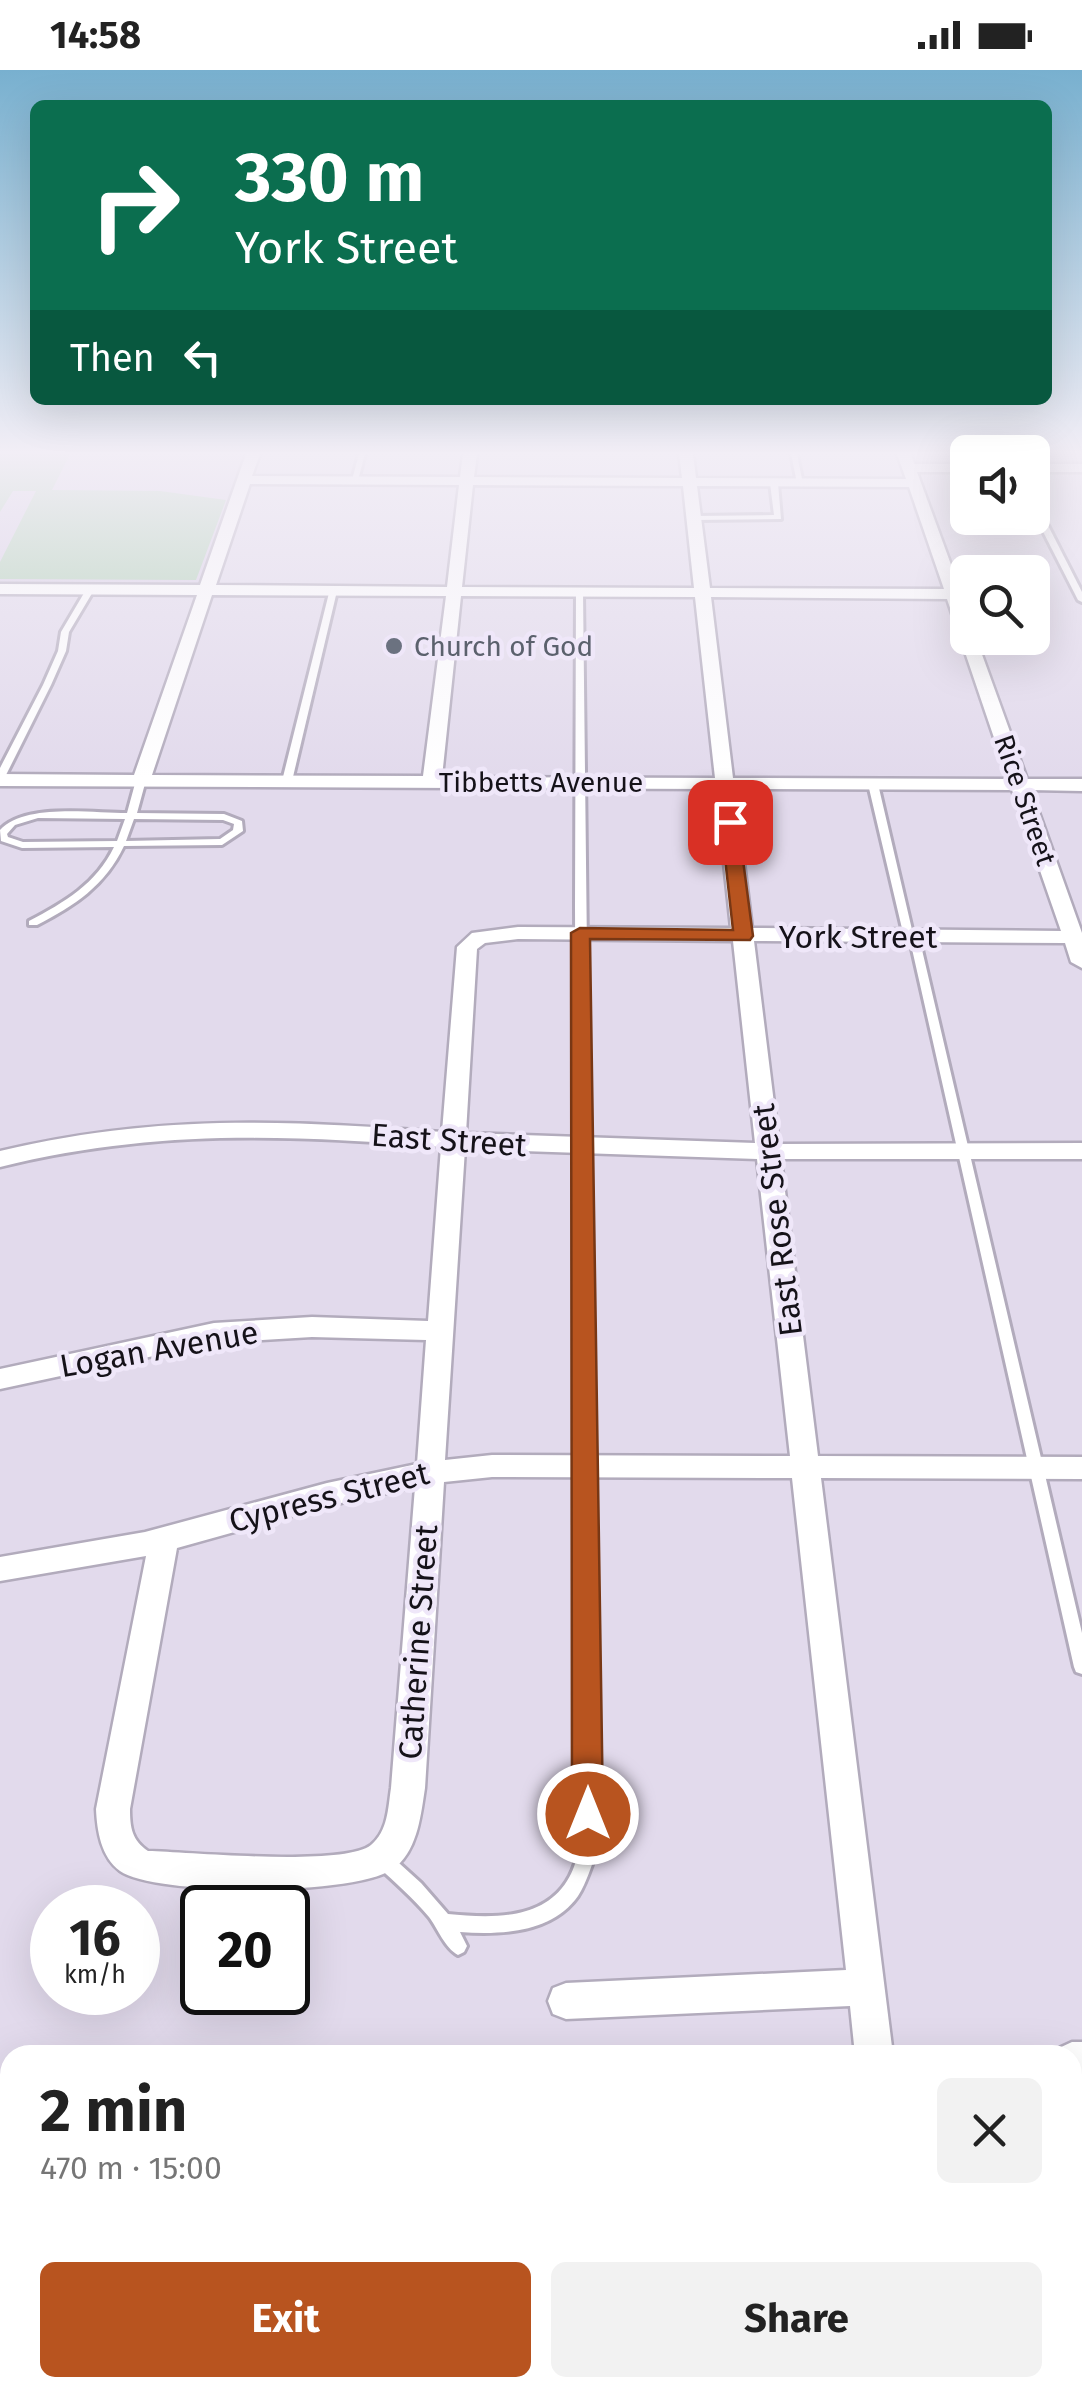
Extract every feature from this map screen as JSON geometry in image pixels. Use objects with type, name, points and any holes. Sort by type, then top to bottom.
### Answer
[{"type":"street","points":[[141,780],[216,563]]},
{"type":"street","points":[[432,781],[457,563]]},
{"type":"street","name":"East Rose Street","points":[[699,563],[873,2045]]},
{"type":"street","points":[[0,590],[950,594]]},
{"type":"street","name":"Rice Street","points":[[975,655],[1082,962]]},
{"type":"street","name":"Tibbetts Avenue","points":[[0,778],[1082,785]]},
{"type":"street","name":"York Street","points":[[462,1007],[467,946],[486,935],[1073,937]]},
{"type":"street","name":"Catherine Street","points":[[381,1859],[394,1844],[403,1823],[408,1788],[462,1007]]},
{"type":"street","name":"East Street","points":[[0,1159],[64,1142],[172,1128],[294,1128],[581,1148],[1082,1152]]},
{"type":"street","name":"Logan Avenue","points":[[0,1378],[214,1333],[312,1327],[440,1331]]},
{"type":"street","name":"Cypress Street","points":[[0,1569],[111,1552],[375,1480],[429,1470],[586,1466],[1082,1468]]},
{"type":"street","points":[[164,1539],[113,1810],[113,1833],[120,1850],[146,1866],[332,1870],[364,1867],[381,1859]]},
{"type":"street","points":[[566,2001],[866,1987]]},
{"type":"lane","points":[[1063,563],[1082,600]]},
{"type":"lane","points":[[0,778],[62,651],[65,632],[90,590]]},
{"type":"lane","points":[[287,781],[333,591]]},
{"type":"lane","points":[[446,1922],[479,1926],[515,1923],[547,1912],[572,1891],[588,1851],[579,592]]},
{"type":"lane","points":[[33,923],[94,886],[105,874],[122,842],[141,780]]},
{"type":"lane","points":[[873,784],[1082,1667]]},
{"type":"lane","points":[[37,816],[131,816],[224,817],[240,823],[238,830],[222,842],[22,845],[10,843],[2,834],[12,823],[37,816]]},
{"type":"lane","points":[[381,1859],[406,1879],[446,1922],[458,1946]]},
{"type":"shaded area","points":[[0,563],[216,563],[206,591],[0,589]]},
{"type":"green space","points":[[0,563],[203,563],[196,580],[0,579]]},
{"type":"place","name":"Church of God","points":[[394,646]]},
{"type":"route","points":[[588,1814],[580,933],[743,936],[730,822]]}]
